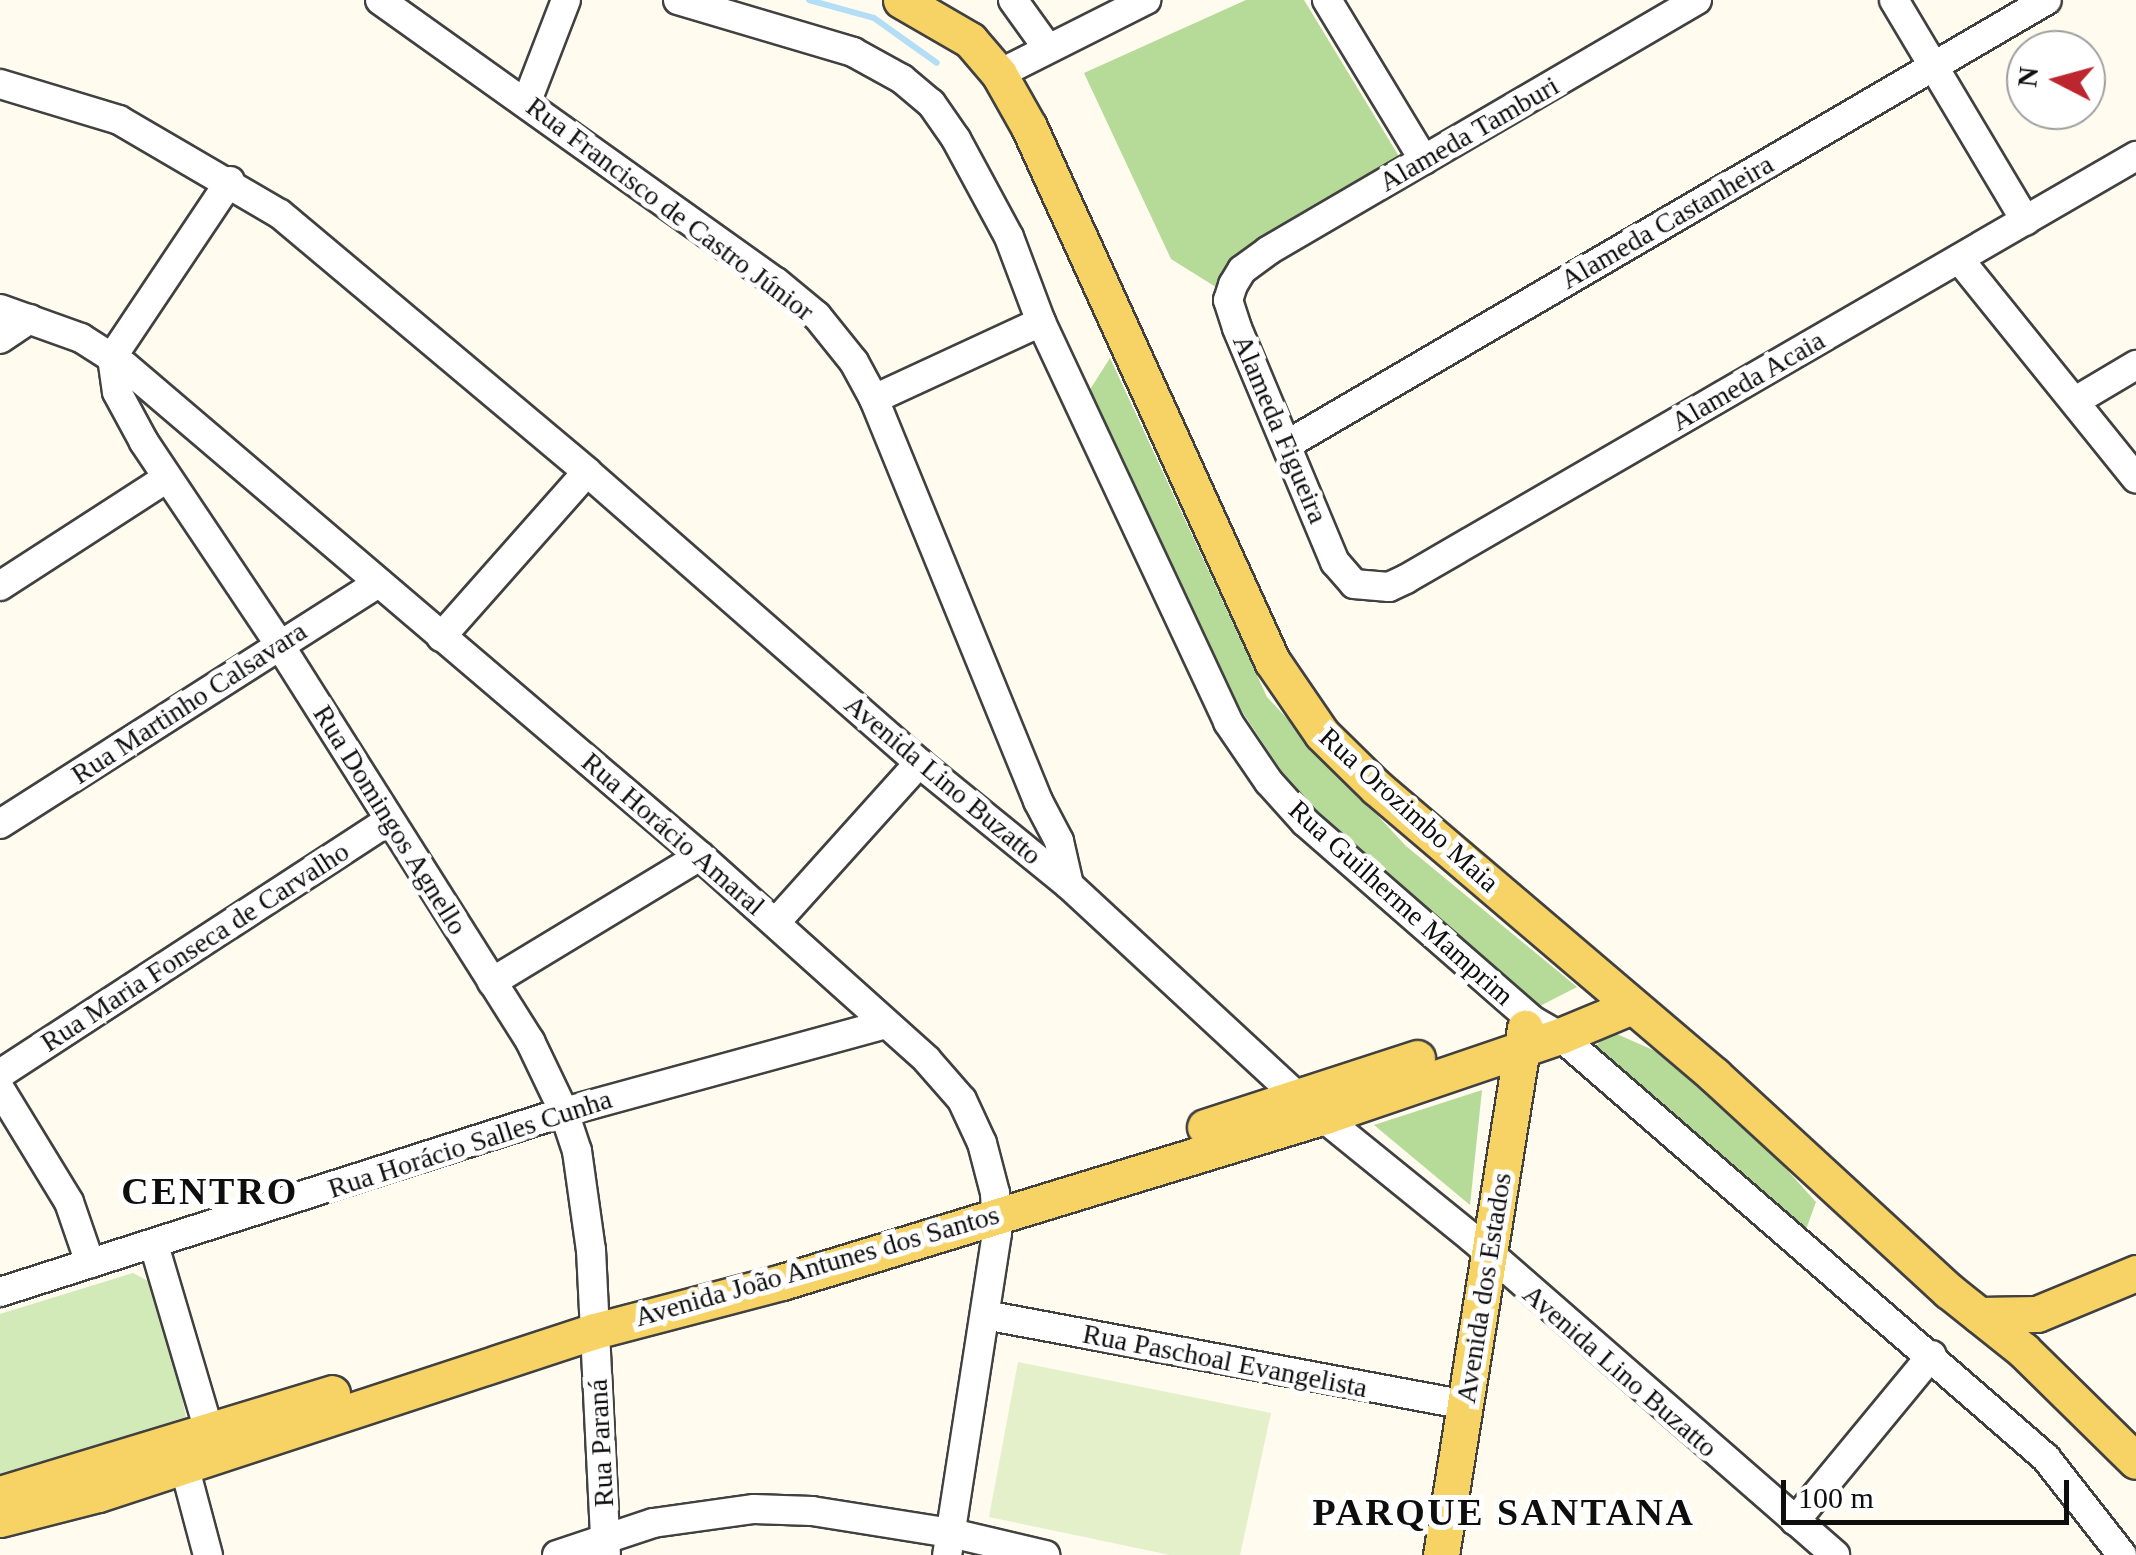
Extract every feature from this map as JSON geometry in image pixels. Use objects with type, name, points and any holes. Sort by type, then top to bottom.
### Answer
[{"type":"main road","name":"Rua Orozimbo Maia","points":[[901,0],[952,26],[999,74],[1030,126],[1272,661],[1296,703],[1377,788],[1625,1000],[1980,1314],[2136,1461]]},
{"type":"main road","name":"Avenida João Antunes dos Santos","points":[[0,1494],[196,1446],[594,1322],[782,1282],[994,1203],[1311,1106],[1625,1000]]},
{"type":"main road","name":"Avenida dos Estados","points":[[1417,1555],[1453,1404],[1524,1035]]},
{"type":"main road","points":[[1980,1314],[2037,1314],[2136,1273]]},
{"type":"main road","points":[[2037,1314],[2036,1342],[2044,1372]]},
{"type":"main road","name":"Avenida dos Estados","points":[[1441,1555],[1453,1404]]},
{"type":"main road","name":"Avenida João Antunes dos Santos","points":[[0,1520],[98,1494],[196,1446]]},
{"type":"street","name":"Rua Francisco de Castro Júnior","points":[[380,0],[527,102],[817,316],[854,362],[874,400],[1038,801],[1058,841],[1069,885]]},
{"type":"street","points":[[527,102],[566,0]]},
{"type":"street","name":"Rua Guilherme Mamprim","points":[[678,0],[854,52],[902,79],[931,104],[956,139],[1009,237],[1042,322],[1228,722],[1250,758],[1305,822],[1524,1035],[1932,1355],[2046,1458],[2122,1555]]},
{"type":"street","points":[[1013,0],[1046,46]]},
{"type":"street","points":[[999,74],[1046,46],[1146,0]]},
{"type":"street","points":[[1327,0],[1424,160]]},
{"type":"street","name":"Alameda Tamburi","points":[[1242,270],[1697,0]]},
{"type":"street","points":[[1894,0],[2026,220]]},
{"type":"street","name":"Alameda Castanheira","points":[[1288,444],[2047,0]]},
{"type":"street","name":"Avenida Lino Buzatto","points":[[0,84],[119,120],[230,181],[280,214],[587,472],[919,764],[1069,885],[1311,1106],[1835,1555]]},
{"type":"street","name":"Alameda Acaia","points":[[1354,584],[1389,587],[1406,579],[2136,156]]},
{"type":"street","points":[[112,357],[230,181]]},
{"type":"street","points":[[1959,259],[2077,400],[2136,478]]},
{"type":"street","name":"Alameda Figueira","points":[[1242,270],[1228,300],[1335,562],[1354,584]]},
{"type":"street","name":"Rua Horácio Amaral","points":[[0,308],[81,338],[112,357],[776,922],[927,1060],[962,1100],[982,1143],[994,1203],[996,1246],[949,1544]]},
{"type":"street","points":[[0,338],[30,319]]},
{"type":"street","points":[[874,400],[1042,322]]},
{"type":"street","name":"Rua Domingos Agnello","points":[[112,357],[123,406],[530,1041],[564,1112],[580,1170],[594,1322]]},
{"type":"street","points":[[2077,400],[2136,364]]},
{"type":"street","points":[[441,637],[587,472]]},
{"type":"street","points":[[0,586],[167,478]]},
{"type":"street","name":"Rua Martinho Calsavara","points":[[0,824],[379,583]]},
{"type":"street","points":[[776,922],[919,764]]},
{"type":"street","points":[[1022,847],[1038,801]]},
{"type":"street","name":"Rua Maria Fonseca de Carvalho","points":[[0,1074],[390,820]]},
{"type":"street","points":[[492,982],[700,856]]},
{"type":"street","name":"Rua Horácio Salles Cunha","points":[[0,1292],[564,1112],[886,1024]]},
{"type":"street","points":[[0,1089],[69,1202],[90,1218],[101,1259]]},
{"type":"street","points":[[154,1245],[196,1446],[208,1555]]},
{"type":"street","name":"Rua Paschoal Evangelista","points":[[985,1315],[1453,1404]]},
{"type":"street","name":"Rua Paraná","points":[[594,1322],[606,1549]]},
{"type":"street","points":[[1795,1520],[1932,1355]]},
{"type":"street","points":[[557,1555],[606,1549],[652,1524],[754,1509],[812,1511],[949,1544],[1046,1555]]},
{"type":"green space","points":[[1246,0],[1304,0],[1400,158],[1232,257],[1219,289],[1171,259],[1084,73]]},
{"type":"green space","points":[[1110,358],[1267,697],[1406,846],[1577,987],[1534,1009],[1303,803],[1241,710],[1183,608],[1089,391]]},
{"type":"green space","points":[[1610,1031],[1662,1054],[1777,1159],[1816,1202],[1805,1232],[1594,1048]]},
{"type":"green space","points":[[1482,1090],[1470,1205],[1374,1125]]},
{"type":"green space","points":[[133,1273],[150,1282],[168,1329],[187,1422],[0,1480],[0,1314]]},
{"type":"green space","points":[[1018,1362],[1271,1413],[1240,1555],[1170,1555],[989,1517]]},
{"type":"waterway","points":[[809,0],[874,18],[937,63]]},
{"type":"district","name":"CENTRO","points":[[210,1192]]},
{"type":"district","name":"PARQUE SANTANA","points":[[1504,1513]]}]
